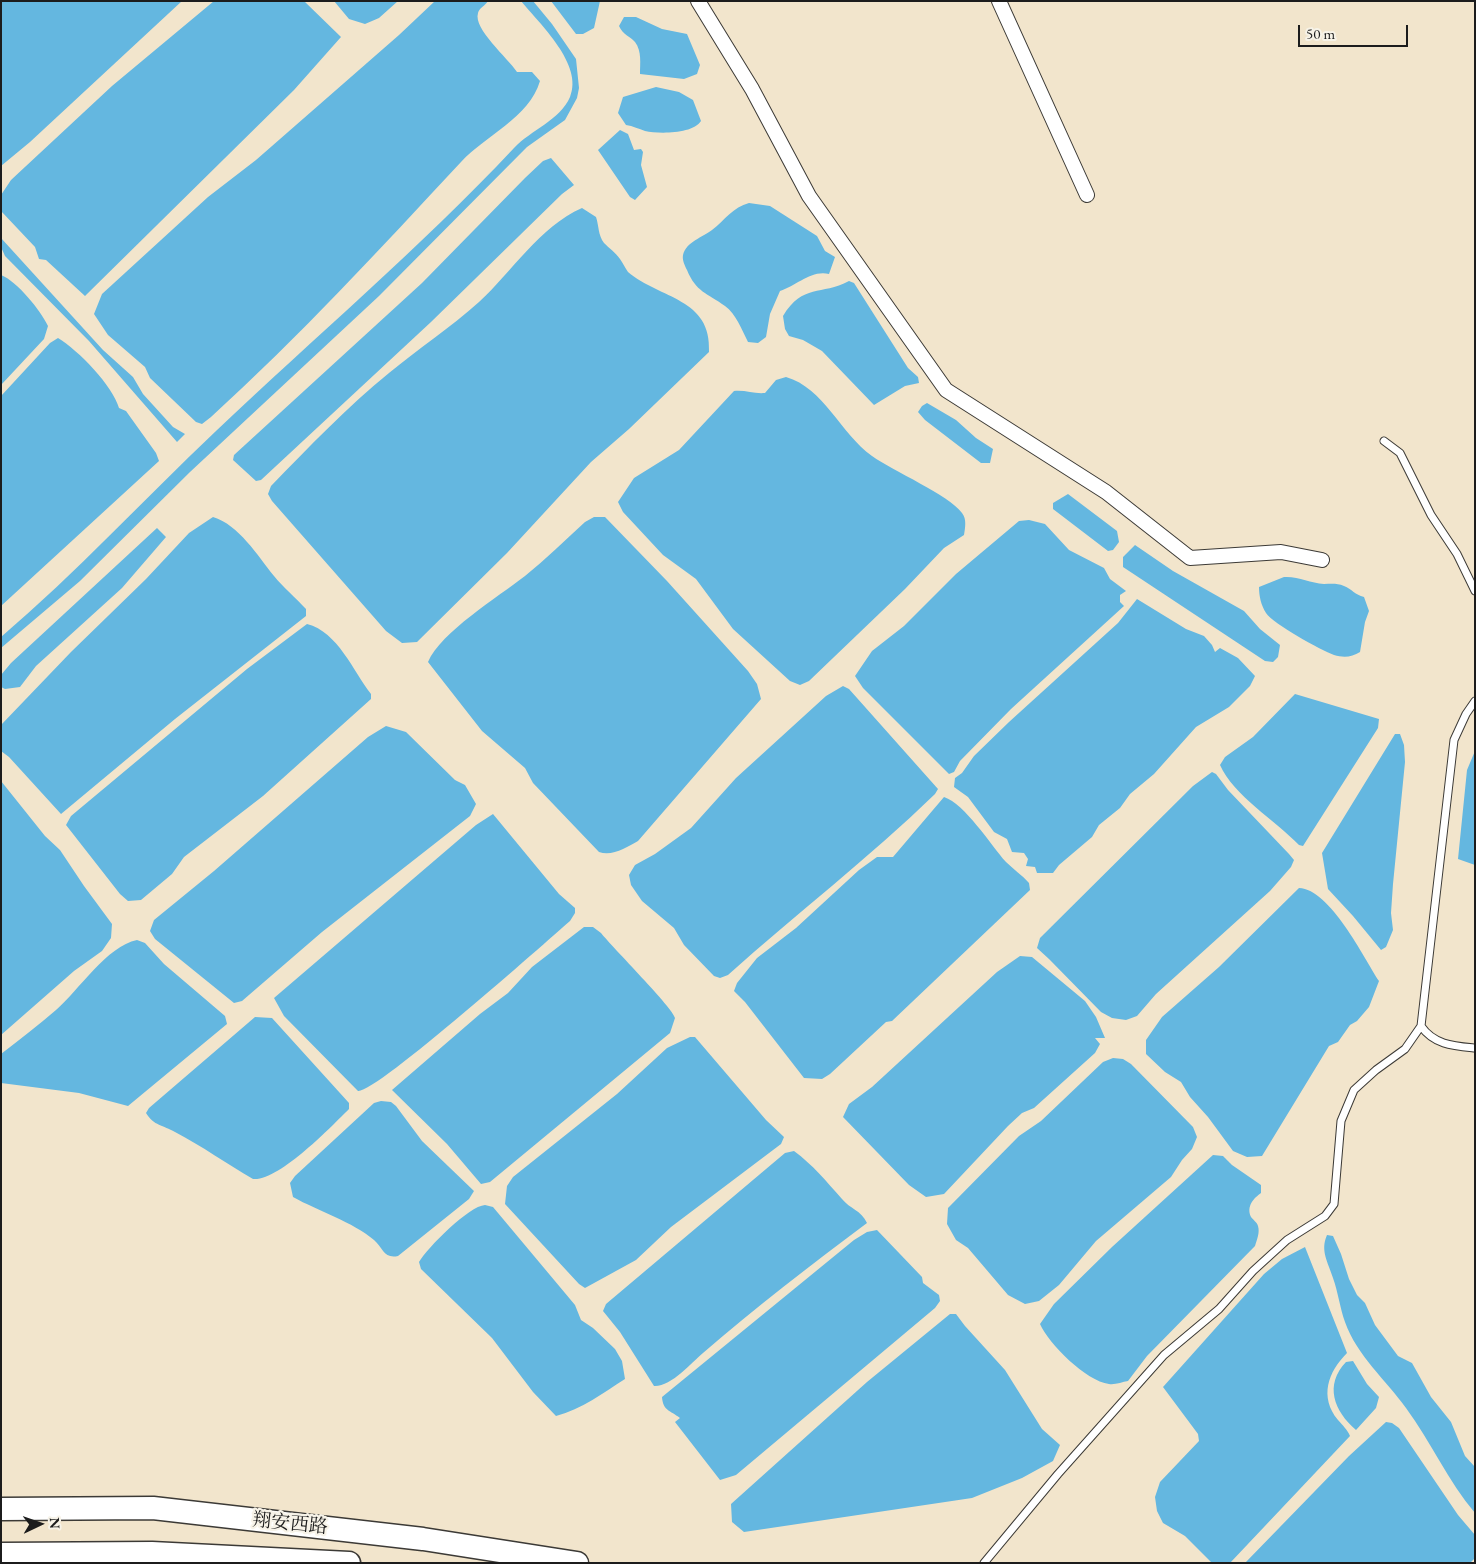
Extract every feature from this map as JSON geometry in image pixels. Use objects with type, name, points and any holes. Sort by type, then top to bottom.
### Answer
[{"type":"main road","name":"翔安西路","points":[[1,1509],[152,1508],[423,1539],[577,1563]]},
{"type":"main road","name":"翔安西路","points":[[1,1554],[152,1553],[349,1563]]},
{"type":"street","points":[[698,1],[752,89],[809,196],[946,390],[1106,492],[1190,558],[1281,552],[1322,560]]},
{"type":"street","points":[[1000,1],[1087,195]]},
{"type":"lane","points":[[1384,440],[1400,454],[1431,515],[1456,554],[1475,591]]},
{"type":"lane","points":[[984,1563],[1058,1474],[1164,1355],[1219,1309],[1253,1271],[1287,1240],[1325,1216],[1334,1204],[1341,1121],[1354,1090],[1376,1070],[1405,1049],[1421,1026],[1454,740],[1466,714],[1475,701]]},
{"type":"lane","points":[[1421,1026],[1428,1035],[1440,1042],[1454,1046],[1475,1048]]},
{"type":"water","points":[[1,1],[182,1],[30,142],[1,166]]},
{"type":"water","points":[[214,1],[304,1],[341,37],[294,90],[85,296],[46,260],[39,259],[35,247],[1,211],[1,195],[11,180],[112,86]]},
{"type":"water","points":[[334,1],[398,1],[379,18],[365,24],[349,19]]},
{"type":"water","points":[[435,1],[488,1],[478,13],[481,27],[517,72],[532,72],[540,81],[534,94],[517,116],[461,162],[339,292],[276,355],[211,417],[202,424],[196,422],[150,378],[145,367],[108,335],[94,314],[102,294],[208,197],[256,160],[399,35]]},
{"type":"water","points":[[521,1],[533,1],[552,24],[576,59],[579,88],[577,98],[565,120],[527,147],[379,296],[190,472],[80,581],[1,648],[1,637],[83,562],[216,431],[405,257],[514,148],[552,118],[565,105],[570,97],[573,85],[566,59],[549,33]]},
{"type":"water","points":[[551,1],[600,1],[594,28],[583,34],[576,34]]},
{"type":"water","points":[[624,17],[636,17],[662,29],[687,34],[700,65],[697,74],[684,79],[640,74],[639,49],[619,26]]},
{"type":"water","points":[[656,87],[679,92],[693,100],[701,121],[697,125],[683,131],[667,133],[645,131],[626,125],[618,113],[623,97]]},
{"type":"water","points":[[620,130],[628,134],[634,150],[641,149],[643,152],[641,165],[647,187],[635,200],[630,197],[598,150]]},
{"type":"water","points":[[551,158],[574,185],[562,194],[431,322],[261,480],[256,481],[233,460],[234,455],[422,283],[525,178],[543,161]]},
{"type":"water","points":[[749,203],[770,206],[817,236],[825,251],[835,257],[829,274],[822,273],[810,276],[780,291],[770,314],[766,337],[758,343],[748,342],[729,309],[698,288],[690,277],[683,259],[685,250],[691,243],[712,230],[734,211]]},
{"type":"water","points":[[582,208],[596,217],[602,240],[618,257],[628,272],[693,310],[702,321],[708,334],[709,352],[629,429],[591,462],[507,553],[417,642],[402,643],[386,631],[272,501],[268,494],[271,486],[358,400],[479,302],[552,226]]},
{"type":"water","points":[[1,238],[103,350],[133,377],[143,394],[173,427],[185,434],[177,442],[89,341],[5,256],[1,247]]},
{"type":"water","points":[[1,275],[14,283],[28,297],[48,326],[44,339],[1,385]]},
{"type":"water","points":[[849,281],[854,283],[908,368],[918,377],[919,383],[905,386],[874,405],[822,351],[803,340],[789,336],[785,329],[783,316],[798,299],[805,294]]},
{"type":"water","points":[[58,338],[94,369],[110,389],[119,408],[126,411],[156,453],[159,461],[1,606],[1,396],[50,343]]},
{"type":"water","points":[[786,377],[811,391],[850,436],[872,456],[945,499],[955,506],[965,518],[964,535],[944,548],[905,589],[809,681],[800,685],[790,681],[733,629],[696,579],[663,555],[623,512],[618,502],[634,478],[679,450],[734,391],[765,393],[776,380]]},
{"type":"water","points":[[927,403],[956,420],[976,438],[993,449],[990,463],[981,463],[925,420],[918,412]]},
{"type":"water","points":[[1068,494],[1117,531],[1119,542],[1113,550],[1108,551],[1053,509],[1053,503]]},
{"type":"water","points":[[213,517],[231,527],[247,542],[278,580],[306,609],[306,616],[175,719],[61,814],[9,757],[1,751],[1,725],[189,533]]},
{"type":"water","points":[[594,517],[605,517],[667,581],[748,671],[757,684],[761,699],[638,841],[619,851],[609,853],[599,852],[533,783],[525,768],[482,731],[428,662],[435,651],[457,627],[525,576],[585,522]]},
{"type":"water","points":[[1029,520],[1045,524],[1069,550],[1104,568],[1110,579],[1126,591],[1120,595],[1120,602],[1124,606],[1011,709],[960,761],[954,772],[949,774],[863,688],[855,676],[872,651],[904,626],[956,574],[1019,521]]},
{"type":"water","points":[[157,528],[166,537],[122,588],[36,666],[20,687],[5,689],[1,687],[1,675],[11,663]]},
{"type":"water","points":[[1135,545],[1173,571],[1244,611],[1260,629],[1280,645],[1278,657],[1273,662],[1265,661],[1123,567],[1123,557]]},
{"type":"water","points":[[1284,577],[1319,583],[1339,584],[1364,597],[1369,611],[1365,622],[1360,652],[1348,656],[1334,655],[1298,636],[1270,618],[1262,604],[1259,587]]},
{"type":"water","points":[[1137,599],[1186,629],[1204,636],[1215,652],[1220,648],[1238,658],[1255,676],[1250,686],[1229,707],[1196,727],[1154,774],[1130,794],[1120,808],[1099,825],[1092,837],[1059,865],[1053,873],[1037,873],[1035,867],[1026,866],[1028,859],[1024,853],[1012,852],[1007,839],[994,832],[968,797],[954,787],[955,778],[962,773],[974,756],[1009,722],[1118,623]]},
{"type":"water","points":[[307,624],[318,628],[328,635],[344,653],[371,694],[371,699],[263,796],[184,857],[172,874],[141,900],[128,901],[120,894],[66,825],[71,816],[247,669]]},
{"type":"water","points":[[843,686],[849,689],[938,789],[910,818],[728,975],[720,978],[714,976],[684,945],[674,928],[642,901],[631,885],[629,875],[635,865],[655,854],[691,828],[736,778],[826,696]]},
{"type":"water","points":[[1295,694],[1379,719],[1378,728],[1303,846],[1299,845],[1245,797],[1226,776],[1220,765],[1225,757],[1253,737]]},
{"type":"water","points":[[386,726],[406,732],[455,780],[465,785],[476,804],[470,816],[322,932],[242,1001],[234,1003],[155,939],[150,931],[154,920],[214,871],[368,737]]},
{"type":"water","points":[[1395,734],[1400,734],[1404,745],[1405,762],[1393,884],[1391,913],[1393,930],[1386,947],[1381,950],[1328,889],[1322,853]]},
{"type":"water","points":[[1475,751],[1475,865],[1458,859],[1467,770]]},
{"type":"water","points":[[1212,772],[1216,774],[1228,790],[1294,860],[1291,867],[1270,891],[1156,994],[1137,1016],[1126,1020],[1112,1018],[1101,1012],[1037,948],[1040,938],[1193,786]]},
{"type":"water","points":[[1,781],[45,836],[60,850],[112,924],[111,938],[102,951],[74,971],[1,1035]]},
{"type":"water","points":[[944,797],[952,801],[969,816],[1006,862],[1029,883],[1030,890],[892,1021],[886,1022],[830,1074],[822,1079],[804,1078],[745,1002],[734,991],[737,983],[757,958],[796,928],[859,870],[877,857],[893,857]]},
{"type":"water","points":[[493,814],[559,894],[575,908],[575,913],[570,921],[426,1044],[395,1069],[358,1091],[284,1016],[274,998],[476,825]]},
{"type":"water","points":[[1299,888],[1311,891],[1334,912],[1345,926],[1379,981],[1369,1007],[1357,1021],[1350,1025],[1338,1042],[1329,1046],[1262,1156],[1247,1157],[1233,1151],[1208,1117],[1190,1097],[1181,1082],[1165,1072],[1146,1054],[1146,1040],[1162,1017],[1219,967]]},
{"type":"water","points":[[584,927],[593,927],[601,933],[665,1003],[675,1018],[670,1033],[490,1182],[481,1184],[447,1144],[392,1090],[480,1014],[508,993],[532,967]]},
{"type":"water","points":[[137,940],[145,943],[164,964],[225,1016],[227,1024],[128,1106],[79,1093],[1,1083],[1,1054],[56,1010],[104,960],[126,944]]},
{"type":"water","points":[[1020,956],[1032,957],[1085,1001],[1096,1017],[1105,1038],[1095,1038],[1100,1044],[1095,1053],[1034,1108],[1022,1113],[1008,1126],[944,1194],[926,1197],[909,1185],[843,1117],[849,1104],[872,1087],[997,972]]},
{"type":"water","points":[[255,1017],[272,1018],[349,1103],[349,1109],[290,1163],[264,1178],[253,1179],[185,1137],[156,1123],[146,1113],[149,1108]]},
{"type":"water","points":[[690,1037],[695,1037],[766,1120],[784,1137],[781,1144],[671,1227],[636,1260],[585,1288],[579,1284],[505,1204],[507,1186],[513,1177],[617,1094],[667,1048]]},
{"type":"water","points":[[1113,1058],[1123,1059],[1131,1064],[1193,1127],[1197,1137],[1192,1149],[1171,1177],[1096,1241],[1059,1285],[1039,1301],[1025,1304],[1008,1295],[968,1248],[956,1240],[947,1224],[948,1208],[1019,1136],[1041,1121],[1103,1062]]},
{"type":"water","points":[[381,1101],[391,1102],[396,1106],[422,1141],[474,1191],[469,1199],[398,1256],[393,1257],[384,1252],[366,1234],[346,1222],[293,1197],[290,1183],[295,1176],[374,1103]]},
{"type":"water","points":[[794,1151],[845,1202],[862,1215],[867,1223],[763,1303],[674,1379],[654,1386],[620,1332],[603,1311],[606,1304],[785,1153]]},
{"type":"water","points":[[1213,1155],[1223,1156],[1232,1165],[1261,1185],[1261,1193],[1253,1200],[1249,1209],[1251,1217],[1257,1223],[1259,1229],[1255,1246],[1147,1356],[1128,1381],[1109,1384],[1090,1376],[1079,1369],[1060,1351],[1040,1324],[1054,1304],[1112,1247]]},
{"type":"water","points":[[485,1205],[493,1207],[575,1305],[581,1320],[593,1328],[615,1349],[622,1361],[625,1379],[583,1405],[556,1416],[533,1392],[492,1338],[421,1269],[419,1262],[440,1238],[469,1212]]},
{"type":"water","points":[[877,1230],[922,1277],[923,1283],[939,1295],[940,1301],[935,1308],[736,1475],[720,1480],[675,1422],[680,1418],[665,1408],[662,1397],[854,1240],[867,1232]]},
{"type":"water","points":[[1327,1235],[1333,1236],[1349,1279],[1357,1295],[1365,1303],[1375,1325],[1398,1356],[1412,1363],[1431,1397],[1451,1422],[1465,1456],[1475,1467],[1475,1513],[1456,1488],[1406,1408],[1364,1357],[1350,1334],[1343,1317],[1326,1256],[1324,1246]]},
{"type":"water","points":[[1305,1247],[1347,1353],[1340,1360],[1331,1376],[1327,1394],[1332,1411],[1350,1436],[1230,1563],[1212,1563],[1185,1536],[1163,1523],[1157,1511],[1155,1497],[1160,1482],[1199,1441],[1198,1434],[1163,1387],[1264,1274],[1282,1259]]},
{"type":"water","points":[[950,1314],[956,1314],[1005,1370],[1042,1429],[1060,1445],[1053,1461],[1022,1478],[972,1498],[744,1532],[732,1522],[731,1504],[867,1382]]},
{"type":"water","points":[[1353,1361],[1367,1384],[1379,1397],[1376,1408],[1356,1430],[1348,1423],[1337,1406],[1334,1389],[1339,1371],[1346,1362]]},
{"type":"water","points":[[1386,1422],[1392,1423],[1399,1428],[1458,1515],[1475,1535],[1475,1558],[1470,1563],[1245,1563],[1349,1456]]}]
